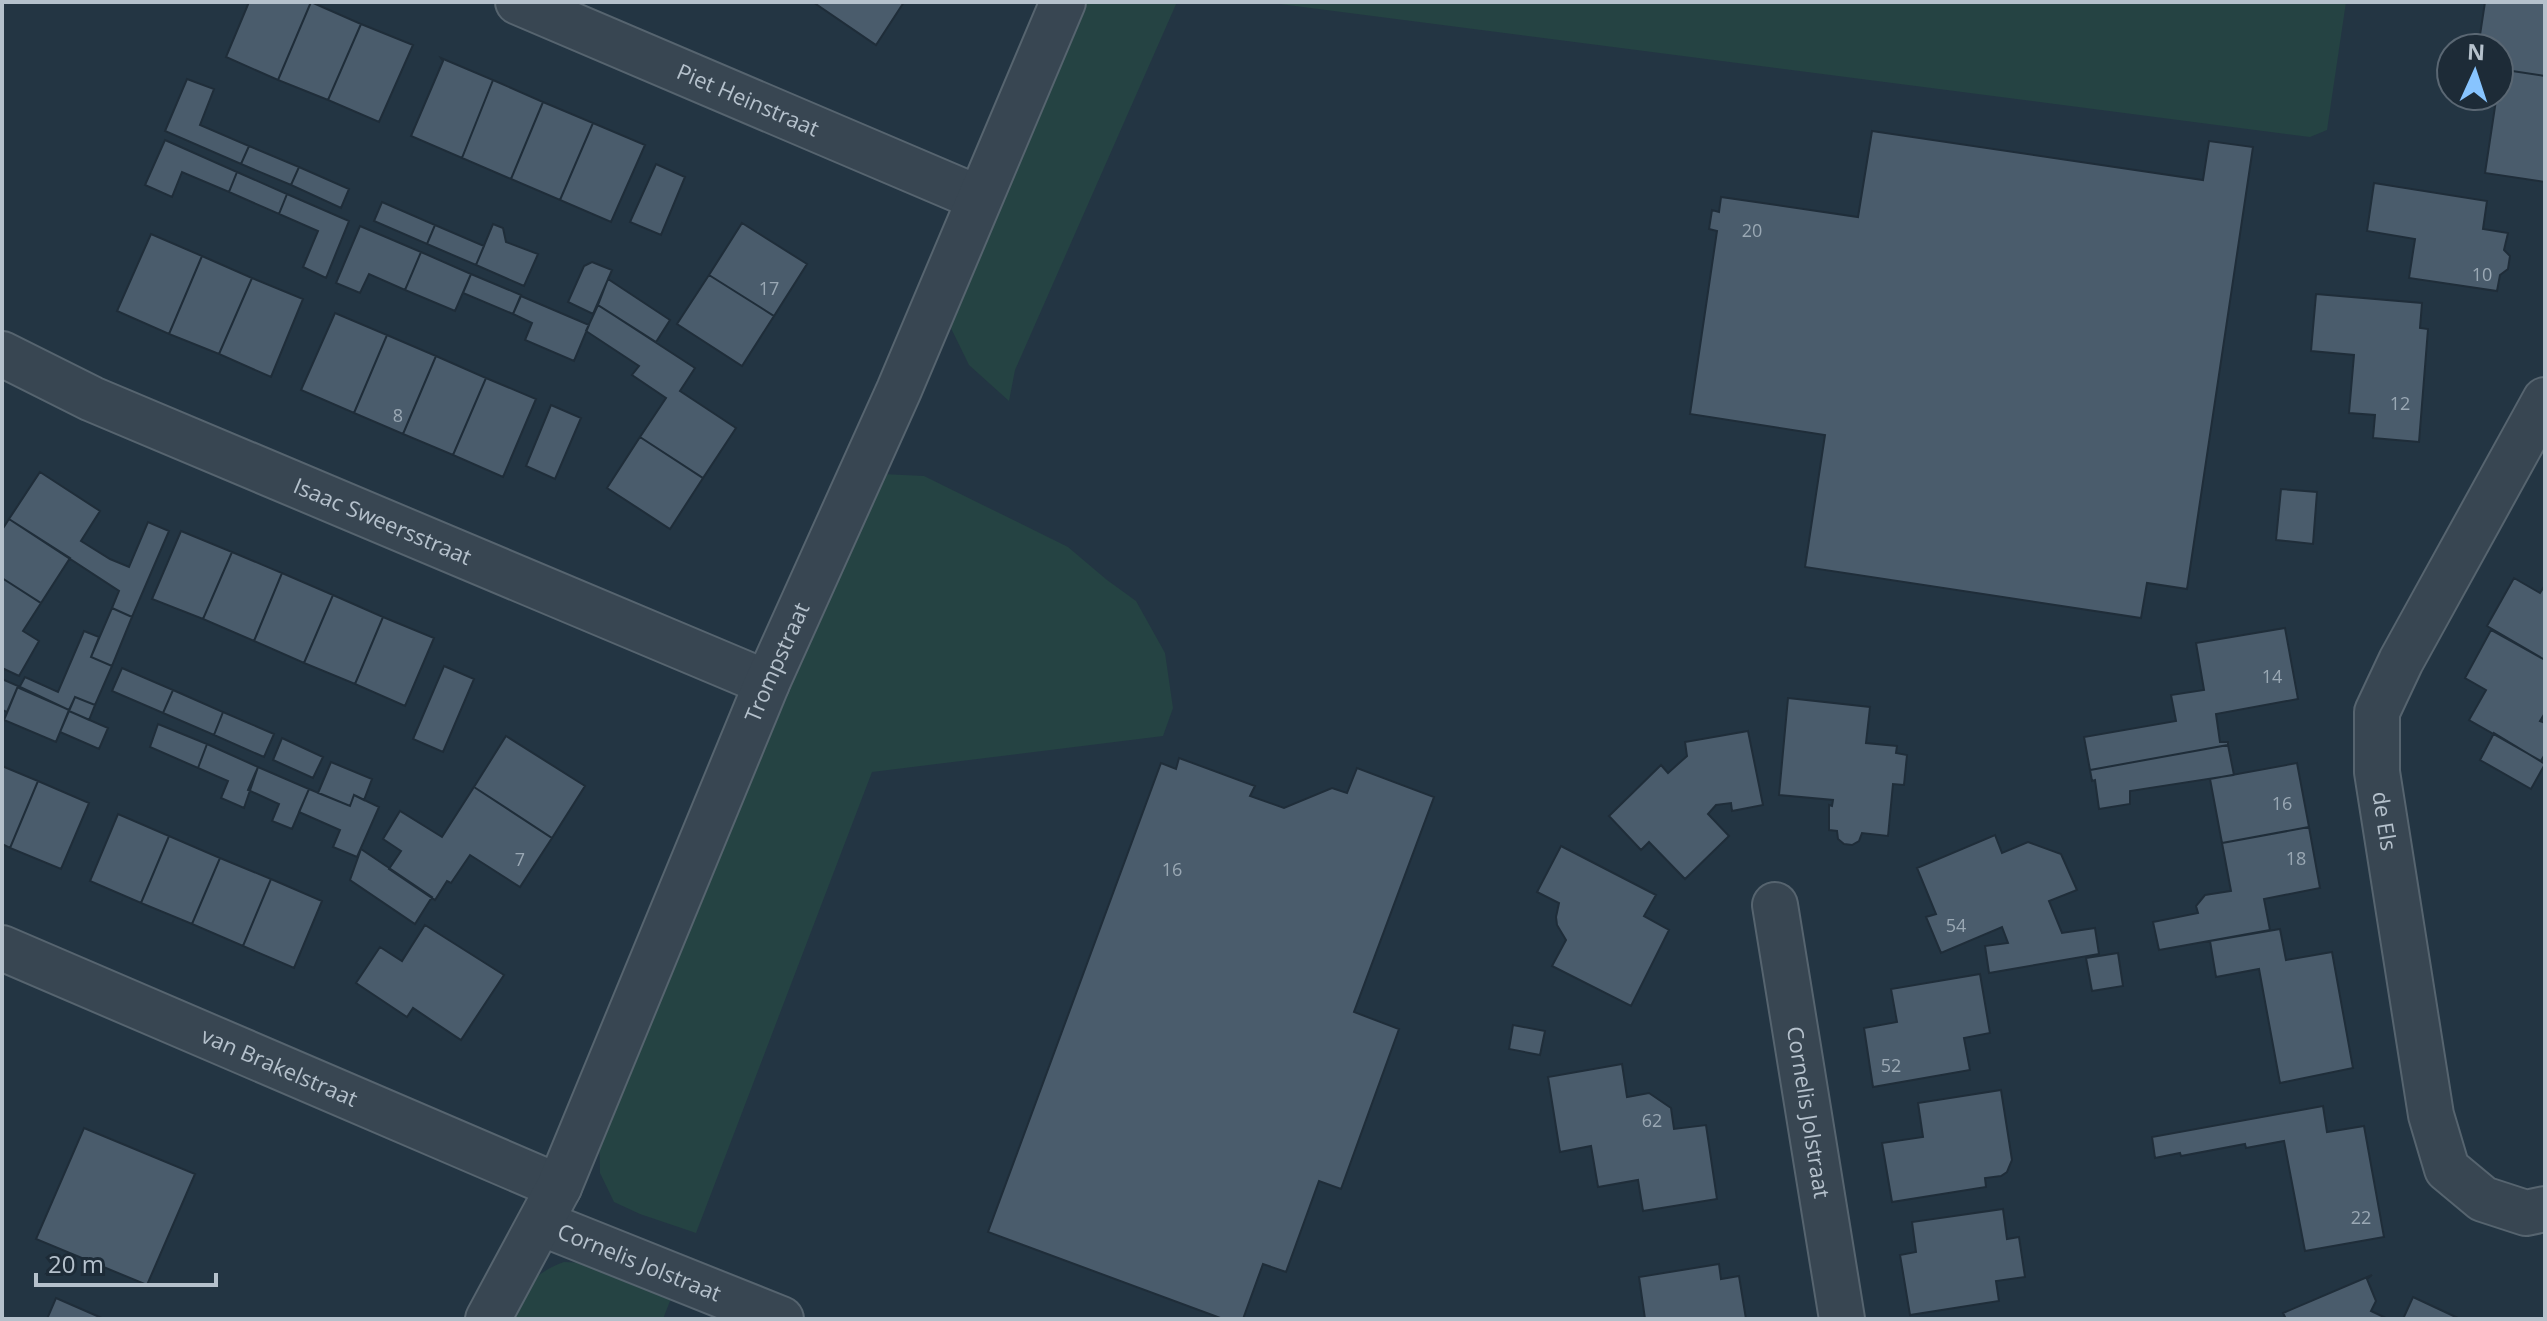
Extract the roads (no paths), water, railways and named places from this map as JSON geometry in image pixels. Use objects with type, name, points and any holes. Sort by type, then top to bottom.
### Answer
[{"type":"street","name":"Piet Heinstraat","points":[[518,2],[978,198]]},
{"type":"street","name":"Trompstraat","points":[[488,1319],[550,1205],[767,683],[899,390],[1063,2]]},
{"type":"street","name":"Isaac Sweersstraat","points":[[2,354],[92,399],[767,683]]},
{"type":"street","name":"de Els","points":[[2545,400],[2377,712],[2377,772],[2431,1115],[2447,1169],[2483,1199],[2526,1213],[2545,1209]]},
{"type":"street","name":"Cornelis Jolstraat","points":[[1775,905],[1842,1319]]},
{"type":"street","name":"van Brakelstraat","points":[[2,948],[550,1205]]},
{"type":"street","name":"Cornelis Jolstraat","points":[[550,1205],[781,1319]]}]
